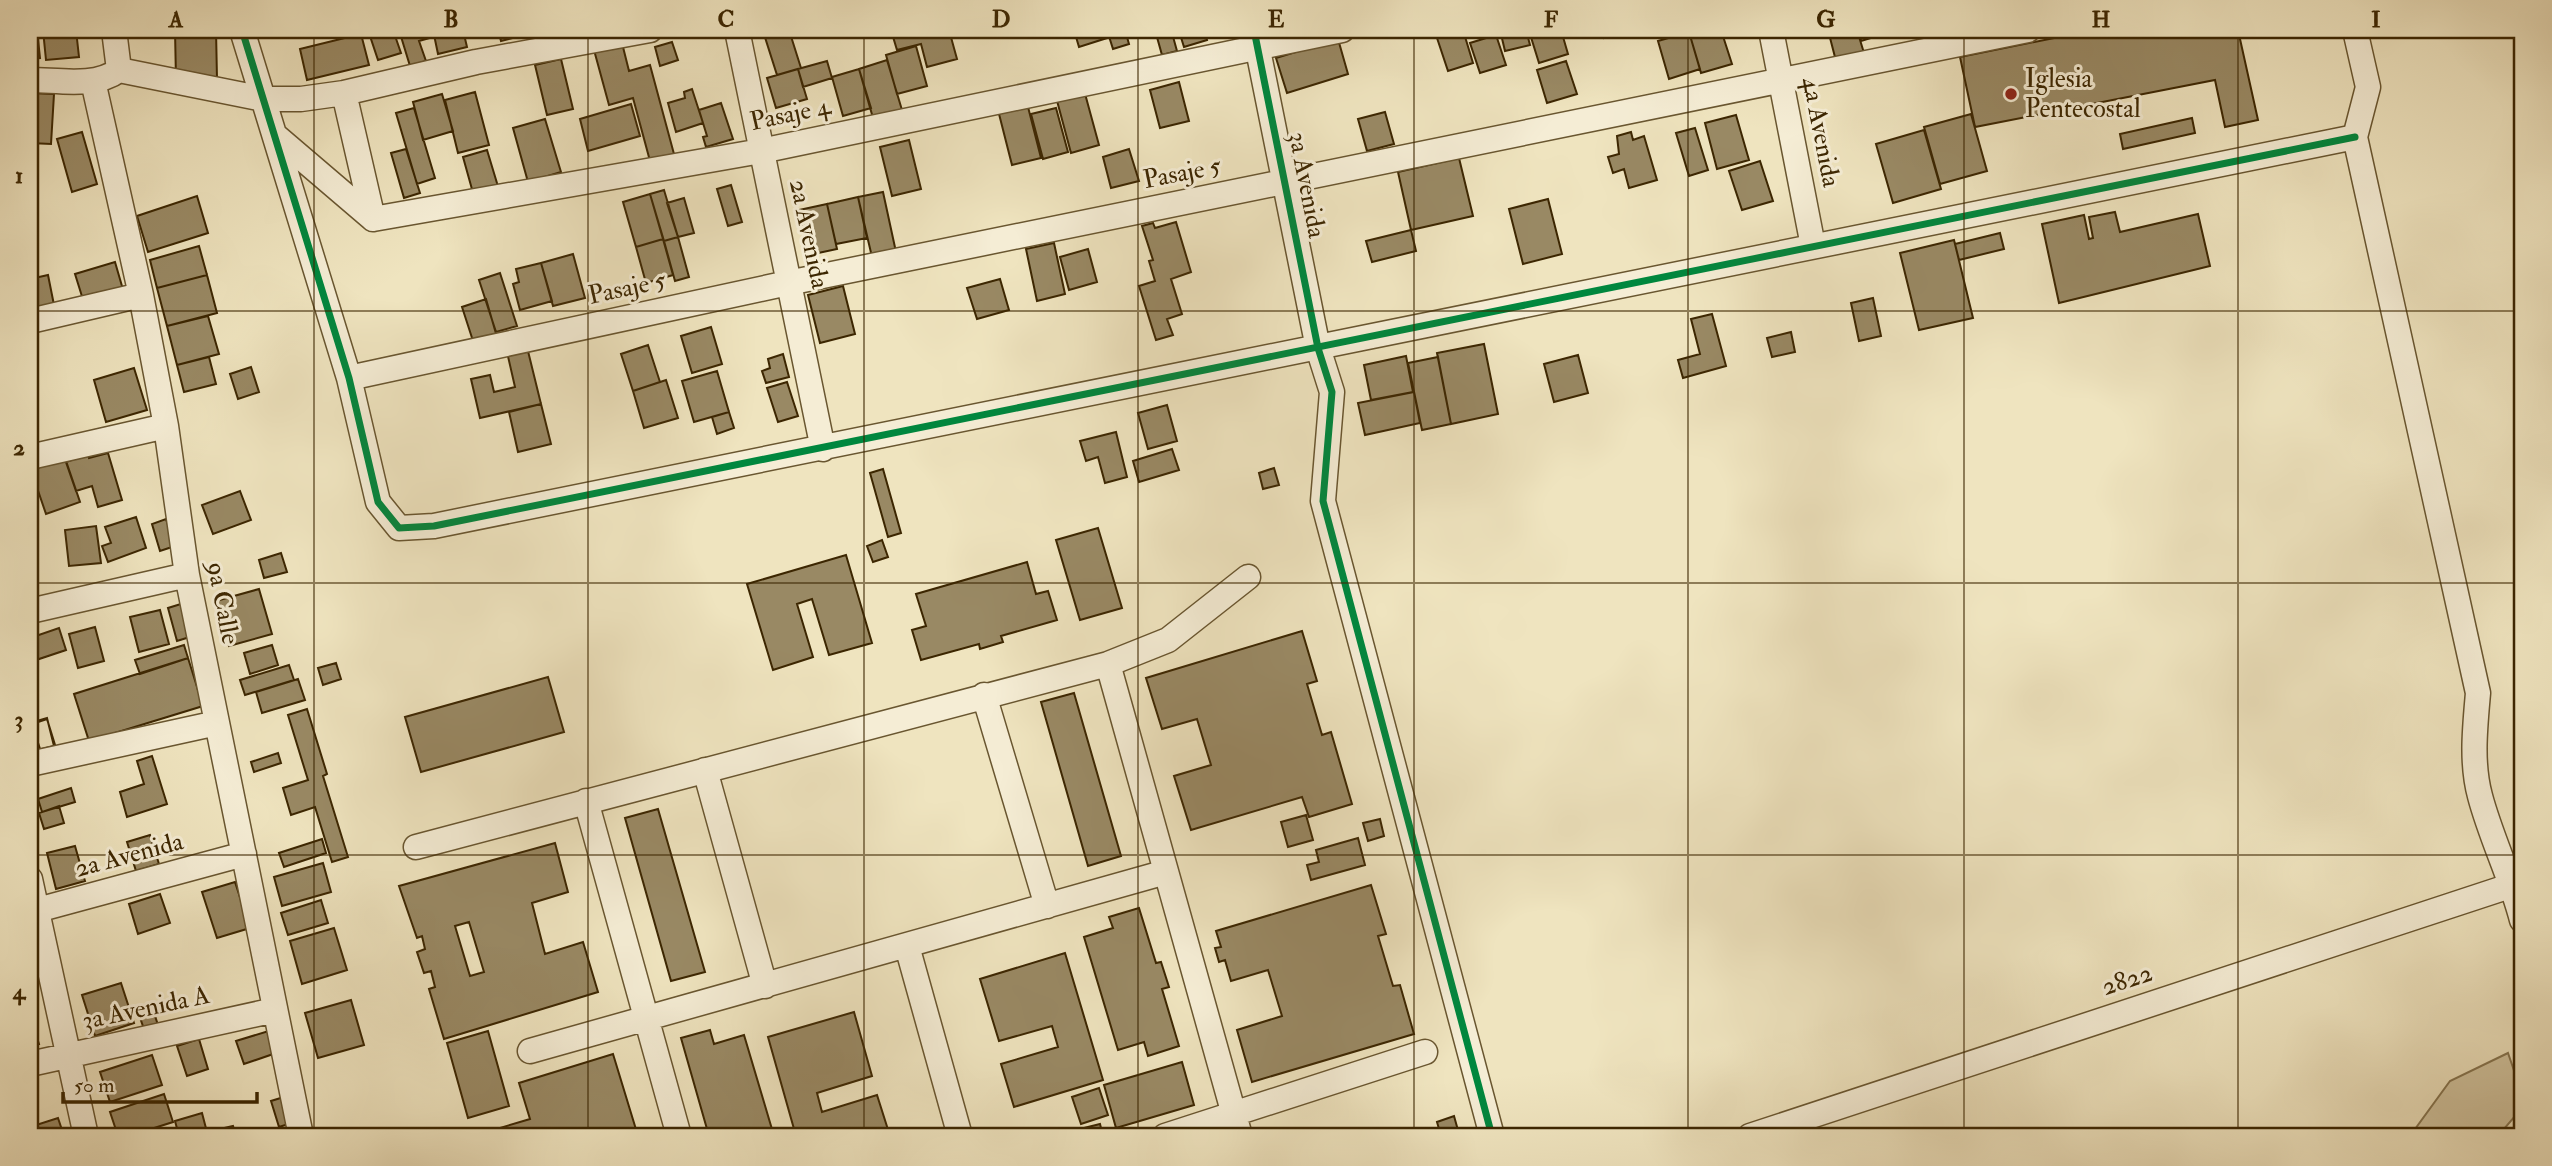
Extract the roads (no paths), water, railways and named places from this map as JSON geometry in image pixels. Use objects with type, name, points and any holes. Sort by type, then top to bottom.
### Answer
[{"type":"street","name":"9a Calle","points":[[114,30],[107,76],[141,295],[166,426],[187,575],[301,1136]]},
{"type":"street","points":[[242,30],[349,378],[378,502],[399,528],[433,526],[823,449],[2356,137]]},
{"type":"street","points":[[30,80],[107,76],[263,99],[301,99],[344,93],[476,62],[650,30]]},
{"type":"street","name":"2a Avenida","points":[[737,30],[823,449]]},
{"type":"street","name":"Pasaje 4","points":[[373,219],[761,151],[1256,38],[1342,30]]},
{"type":"street","name":"4a Avenida","points":[[1771,30],[1812,246]]},
{"type":"street","name":"Pasaje 5","points":[[349,378],[788,283],[2028,30]]},
{"type":"street","points":[[2355,30],[2368,87],[2356,137],[2477,693],[2474,742],[2479,795],[2518,883],[2522,920]]},
{"type":"street","name":"3a Avenida","points":[[1256,38],[1318,348],[1332,392],[1323,501],[1492,1136]]},
{"type":"street","points":[[344,93],[373,219]]},
{"type":"street","points":[[276,136],[373,219]]},
{"type":"street","points":[[30,321],[141,295]]},
{"type":"street","points":[[30,457],[166,426]]},
{"type":"street","points":[[30,611],[187,575]]},
{"type":"street","points":[[416,847],[1108,664],[1168,639],[1248,578]]},
{"type":"street","points":[[1108,664],[1237,1126]]},
{"type":"street","points":[[984,695],[1047,905]]},
{"type":"street","points":[[30,764],[217,723]]},
{"type":"street","points":[[705,770],[765,986]]},
{"type":"street","points":[[586,801],[679,1136]]},
{"type":"street","name":"2a Avenida","points":[[33,912],[244,854]]},
{"type":"street","points":[[530,1051],[1166,872]]},
{"type":"street","points":[[30,879],[33,912],[86,1136]]},
{"type":"street","name":"2822","points":[[1750,1136],[2518,883]]},
{"type":"street","points":[[906,946],[960,1136]]},
{"type":"street","name":"3a Avenida A","points":[[30,1064],[275,1010]]},
{"type":"street","points":[[1165,1136],[1237,1126],[1425,1052]]},
{"type":"place","name":"Iglesia Pentecostal","points":[[2011,94]]}]
